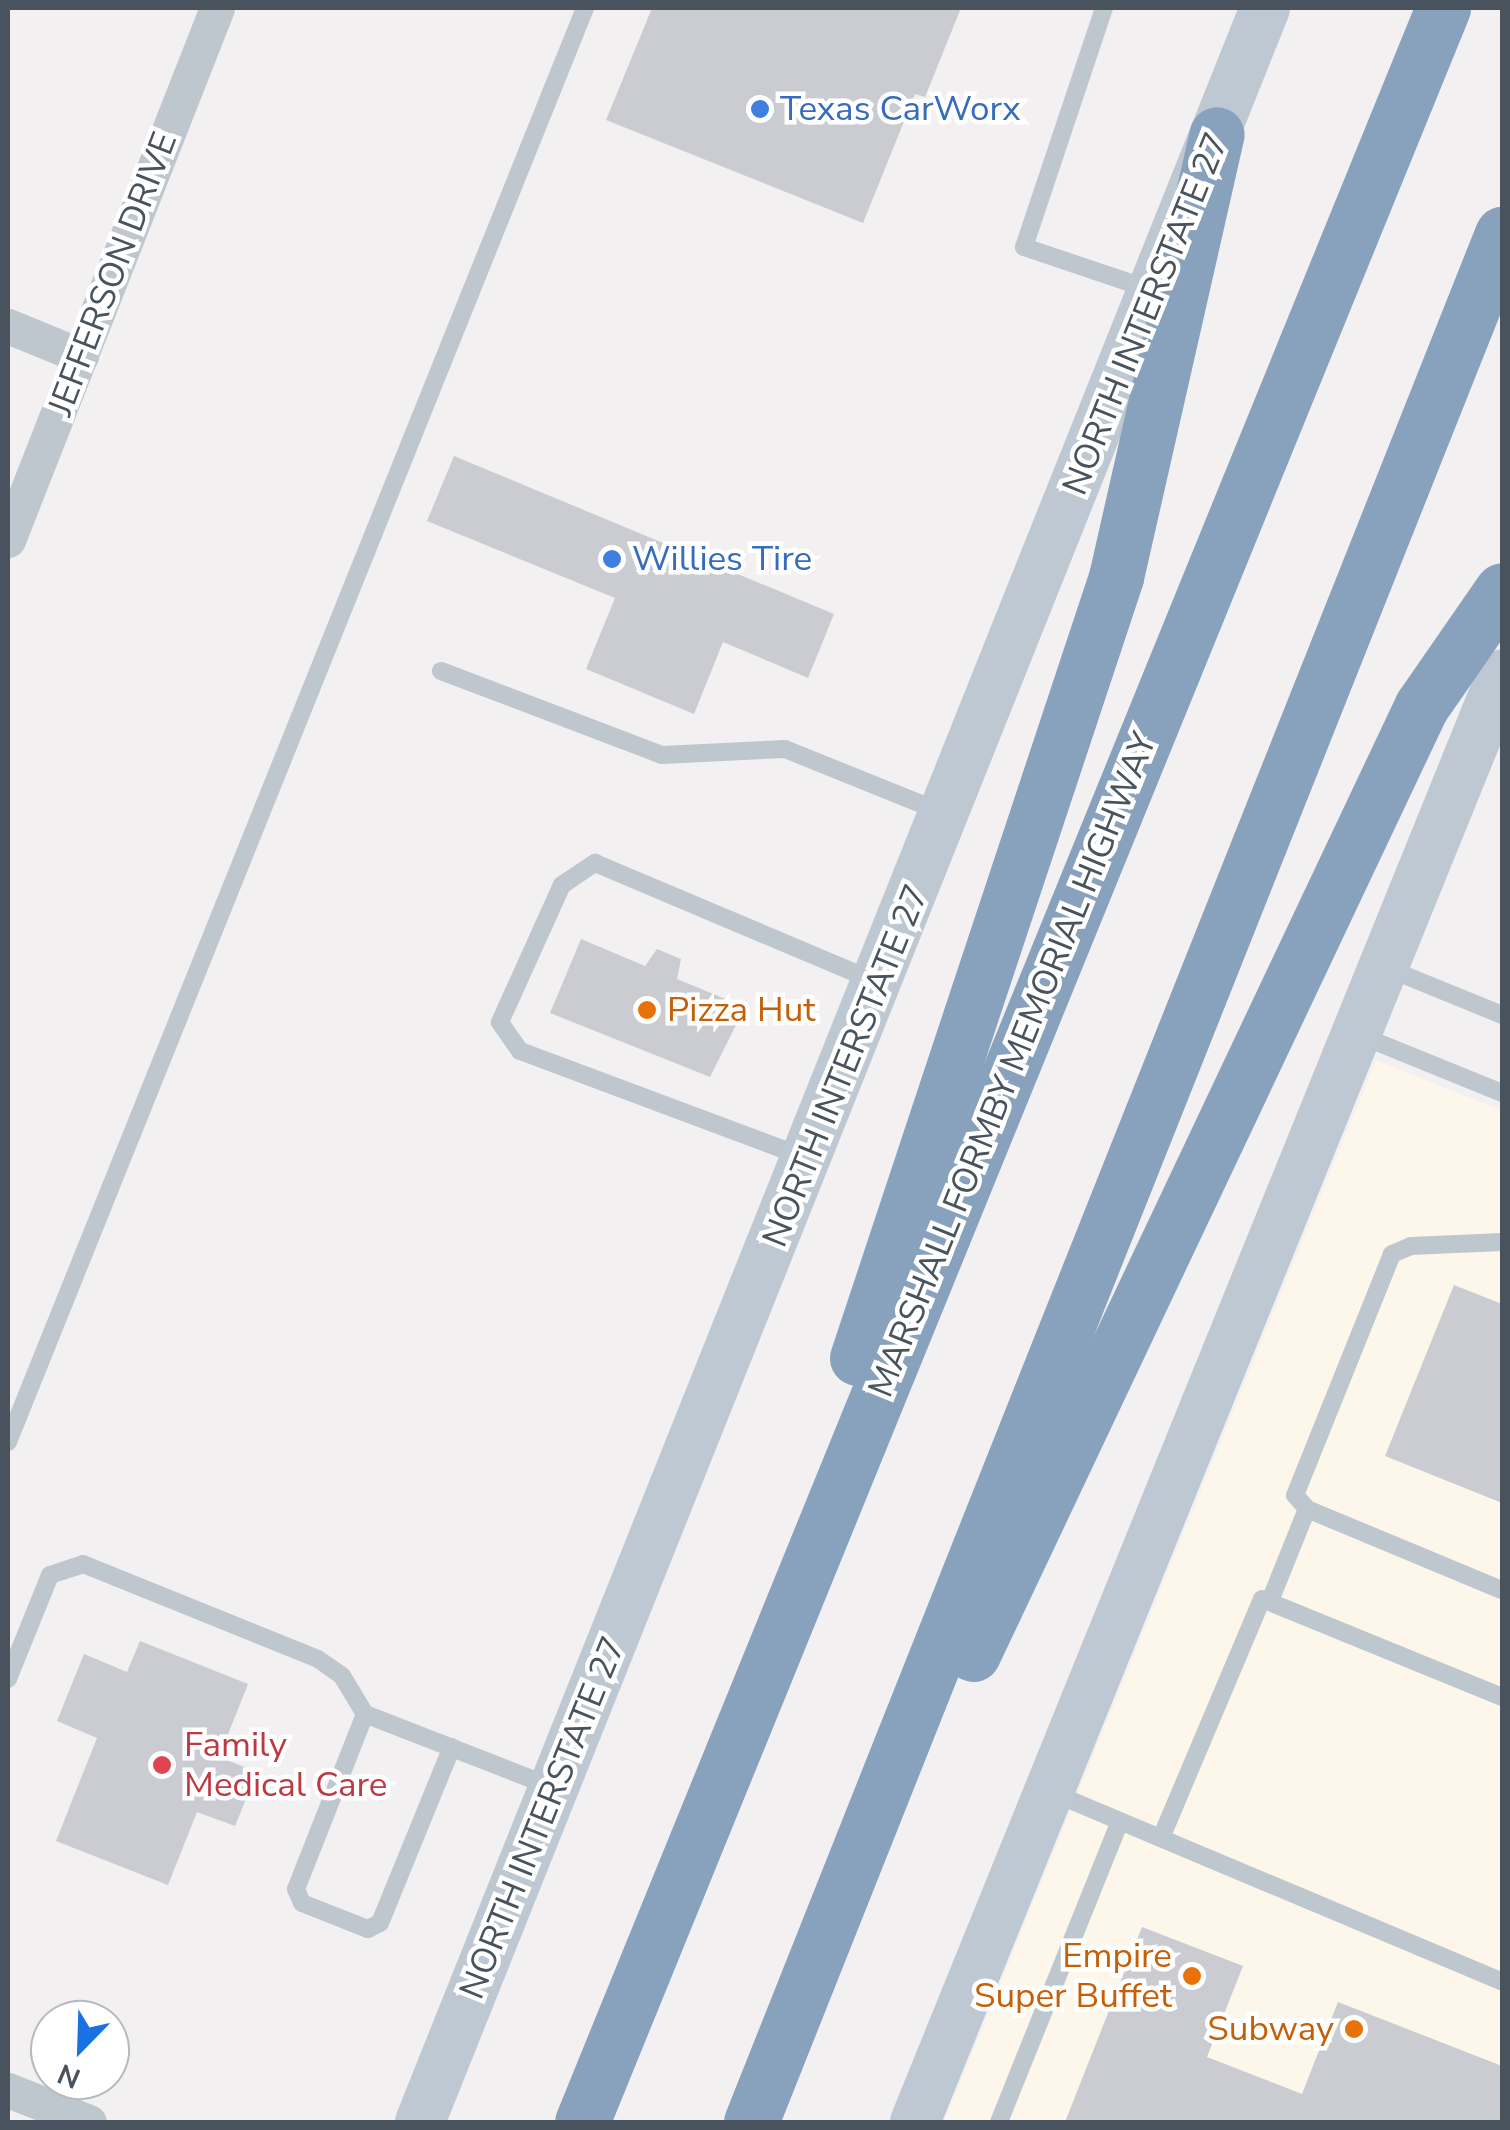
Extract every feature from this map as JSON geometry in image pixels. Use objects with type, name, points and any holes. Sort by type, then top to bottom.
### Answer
[{"type":"highway","name":"MARSHALL FORMBY MEMORIAL HIGHWAY","points":[[582,2122],[1442,8]]},
{"type":"highway","points":[[669,1909],[1023,870],[1116,577],[1218,134]]},
{"type":"highway","points":[[755,2113],[1502,234]]},
{"type":"highway","points":[[755,2113],[1421,707],[1502,590]]},
{"type":"main road","name":"NORTH INTERSTATE 27","points":[[420,2122],[810,1159],[1265,8]]},
{"type":"main road","points":[[915,2122],[1502,674]]},
{"type":"street","name":"JEFFERSON DRIVE","points":[[8,540],[217,8]]},
{"type":"street","points":[[8,326],[81,356]]},
{"type":"street","points":[[8,2090],[75,2120]]},
{"type":"lane","points":[[8,1442],[584,8]]},
{"type":"lane","points":[[1104,8],[1024,247],[1154,291]]},
{"type":"lane","points":[[442,671],[662,756],[786,750],[946,814]]},
{"type":"lane","points":[[810,1159],[520,1051],[500,1022],[562,885],[595,863],[880,983]]},
{"type":"lane","points":[[1384,966],[1502,1015]]},
{"type":"lane","points":[[1357,1034],[1502,1093]]},
{"type":"lane","points":[[1502,1242],[1410,1246],[1392,1254],[1296,1482],[1295,1494],[1307,1509],[1502,1590]]},
{"type":"lane","points":[[1270,1601],[1307,1509]]},
{"type":"lane","points":[[8,1678],[50,1576],[82,1564],[318,1659],[342,1676],[365,1714],[555,1788]]},
{"type":"lane","points":[[1161,1838],[1258,1604],[1270,1601],[1502,1698]]},
{"type":"lane","points":[[365,1714],[296,1888],[302,1904],[368,1929],[380,1923],[452,1747]]},
{"type":"lane","points":[[1049,1791],[1502,1982]]},
{"type":"lane","points":[[999,2122],[1120,1821]]},
{"type":"shaded area","points":[[1376,1060],[1502,1111],[1502,2122],[944,2122]]},
{"type":"building","name":"Texas CarWorx","points":[[652,8],[961,8],[925,97],[915,94],[863,223],[606,120]]},
{"type":"building","name":"Willies Tire","points":[[454,456],[834,614],[808,678],[723,642],[694,714],[586,669],[615,598],[427,521]]},
{"type":"building","name":"Pizza Hut","points":[[581,939],[645,966],[657,949],[681,959],[677,979],[745,1007],[710,1077],[550,1013]]},
{"type":"building","points":[[1454,1285],[1502,1304],[1502,1503],[1385,1456]]},
{"type":"building","name":"Family Medical Care","points":[[140,1641],[248,1684],[219,1757],[257,1772],[235,1826],[197,1812],[168,1885],[56,1841],[97,1738],[57,1721],[84,1654],[127,1672]]},
{"type":"building","points":[[1142,1927],[1243,1966],[1207,2057],[1302,2094],[1338,2002],[1502,2066],[1502,2122],[1065,2122]]},
{"type":"place","name":"Texas CarWorx","points":[[760,109]]},
{"type":"place","name":"Willies Tire","points":[[612,559]]},
{"type":"place","name":"Pizza Hut","points":[[647,1010]]},
{"type":"place","name":"Family Medical Care","points":[[162,1765]]},
{"type":"place","name":"Empire Super Buffet","points":[[1192,1976]]},
{"type":"place","name":"Subway","points":[[1354,2029]]}]
